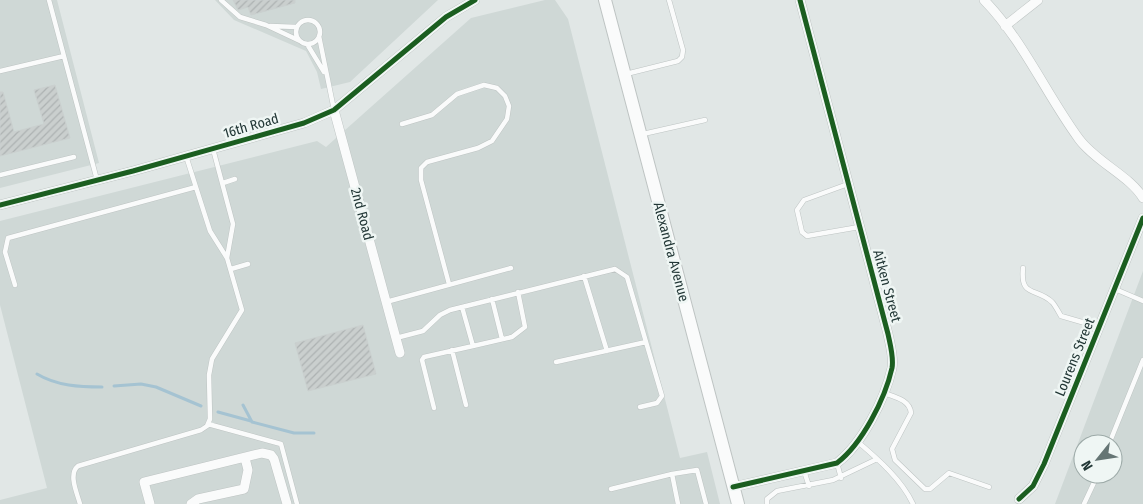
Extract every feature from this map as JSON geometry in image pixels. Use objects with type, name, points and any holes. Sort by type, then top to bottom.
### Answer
[{"type":"main road","name":"Alexandra Avenue","points":[[605,0],[738,504]]},
{"type":"street","name":"16th Road","points":[[0,205],[304,123],[334,110],[446,17],[475,0]]},
{"type":"street","name":"Aitken Street","points":[[800,0],[892,357],[892,367],[884,393],[858,442],[849,454],[837,463]]},
{"type":"street","points":[[984,0],[1005,26],[1079,140],[1095,156],[1134,186],[1143,198]]},
{"type":"street","points":[[1005,26],[1038,0]]},
{"type":"street","name":"2nd Road","points":[[334,110],[400,354]]},
{"type":"street","name":"Lourens Street","points":[[1019,499],[1033,486],[1044,464],[1143,218]]},
{"type":"street","points":[[150,504],[144,482],[262,453],[271,455],[274,459],[287,504]]},
{"type":"street","points":[[191,504],[198,499],[244,489],[248,470],[245,458]]},
{"type":"street","points":[[733,487],[837,463]]},
{"type":"lane","points":[[49,0],[97,180]]},
{"type":"lane","points":[[221,0],[240,17],[266,25],[300,41],[307,44],[314,42],[319,36],[318,28],[313,22],[305,21],[297,28],[296,35],[300,41]]},
{"type":"lane","points":[[624,74],[678,61],[682,57],[682,50],[669,0]]},
{"type":"lane","points":[[266,25],[297,28]]},
{"type":"lane","name":"2nd Road","points":[[319,36],[334,110]]},
{"type":"lane","name":"2nd Road","points":[[307,44],[326,75]]},
{"type":"lane","points":[[0,71],[64,56]]},
{"type":"lane","points":[[402,124],[432,115],[457,94],[484,85],[497,88],[505,96],[508,106],[507,119],[499,132],[485,146],[427,162],[421,168],[421,180],[449,284]]},
{"type":"lane","points":[[640,135],[704,120]]},
{"type":"lane","points":[[213,149],[233,224],[227,258]]},
{"type":"lane","points":[[186,156],[210,231],[227,258],[242,310],[212,359],[209,375],[210,410],[208,424]]},
{"type":"lane","points":[[0,175],[74,157]]},
{"type":"lane","points":[[223,183],[235,179]]},
{"type":"lane","points":[[848,184],[804,200],[796,210],[802,232],[807,236],[860,227]]},
{"type":"lane","points":[[15,285],[4,246],[6,240],[11,236],[196,187]]},
{"type":"lane","points":[[231,269],[248,264]]},
{"type":"lane","points":[[386,302],[512,268]]},
{"type":"lane","points":[[1023,268],[1022,280],[1026,289],[1053,303],[1061,316],[1099,327]]},
{"type":"lane","points":[[396,338],[423,331],[440,315],[462,306],[616,269],[623,272],[627,277],[662,396],[657,403],[640,407]]},
{"type":"lane","points":[[584,276],[606,351]]},
{"type":"lane","points":[[1114,288],[1143,301]]},
{"type":"lane","points":[[434,408],[422,360],[428,354],[473,346],[516,335],[525,328],[518,292]]},
{"type":"lane","points":[[492,299],[502,339]]},
{"type":"lane","points":[[462,306],[473,346]]},
{"type":"lane","points":[[556,362],[646,342]]},
{"type":"lane","points":[[452,350],[466,405]]},
{"type":"lane","points":[[1113,434],[1143,360]]},
{"type":"lane","points":[[884,393],[906,402],[910,408],[911,413],[892,449],[892,454],[895,460],[925,489],[930,489],[949,473],[989,487]]},
{"type":"lane","points":[[80,504],[74,472],[78,466],[193,432],[208,424],[280,444],[297,504]]},
{"type":"lane","points":[[858,442],[877,459],[910,496],[914,504]]},
{"type":"lane","points":[[767,504],[767,498],[777,492],[841,478],[877,459]]},
{"type":"lane","points":[[837,463],[841,478]]},
{"type":"lane","points":[[612,489],[693,468],[697,470],[706,504]]},
{"type":"lane","points":[[804,470],[809,486]]},
{"type":"lane","points":[[672,474],[678,504]]},
{"type":"lane","points":[[1084,504],[1093,484]]},
{"type":"shaded area","points":[[0,0],[57,0],[99,163],[0,188]]},
{"type":"shaded area","points":[[215,0],[438,0],[350,82],[321,89],[317,72],[306,51],[234,20]]},
{"type":"shaded area","points":[[545,0],[555,0],[568,19],[680,458],[707,452],[720,504],[0,504],[0,500],[47,488],[0,305],[0,221],[317,141],[326,147],[471,18]]},
{"type":"shaded area","points":[[1143,271],[1143,504],[1055,504],[1073,456],[1073,484],[1123,484],[1123,434],[1081,434]]},
{"type":"building","points":[[233,0],[295,0],[295,3],[251,15],[248,7],[238,10]]},
{"type":"building","points":[[55,85],[70,138],[0,156],[0,92],[3,92],[14,132],[44,124],[34,90]]},
{"type":"building","points":[[363,325],[376,374],[308,391],[295,343]]},
{"type":"waterway","points":[[37,374],[61,383],[102,387]]},
{"type":"waterway","points":[[114,386],[141,384],[156,387],[201,406]]},
{"type":"waterway","points":[[243,405],[252,422],[294,433],[314,433]]},
{"type":"waterway","points":[[218,412],[251,421]]},
{"type":"cycle path","points":[[0,205],[133,171],[304,123],[334,110],[446,17],[475,0]]},
{"type":"cycle path","points":[[733,487],[837,463],[864,433],[878,407],[892,368],[892,355],[888,334],[800,0]]},
{"type":"cycle path","points":[[1019,499],[1033,486],[1044,464],[1143,218]]}]
